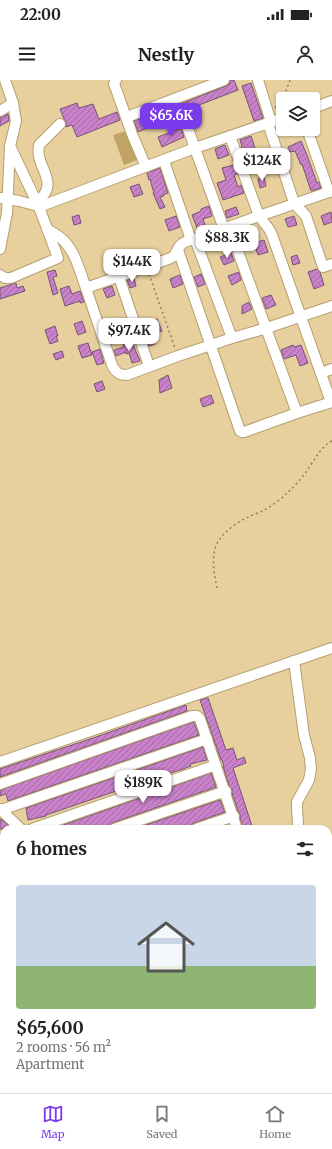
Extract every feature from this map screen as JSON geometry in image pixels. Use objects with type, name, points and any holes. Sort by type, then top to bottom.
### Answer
[{"type":"street","points":[[0,249],[7,213],[3,199],[8,187],[10,146],[16,121],[13,102],[5,80]]},
{"type":"street","points":[[116,80],[114,84],[146,167]]},
{"type":"street","points":[[127,117],[224,80]]},
{"type":"street","points":[[258,80],[294,203],[306,216],[323,267],[332,264]]},
{"type":"street","points":[[320,105],[332,101]]},
{"type":"street","points":[[0,111],[13,102]]},
{"type":"street","points":[[183,115],[267,328],[297,413]]},
{"type":"street","points":[[3,199],[19,200],[38,205],[164,161],[269,120],[276,119]]},
{"type":"street","points":[[38,205],[46,193],[48,185],[39,153],[39,145],[60,124]]},
{"type":"street","points":[[178,250],[241,432],[332,402],[270,231],[259,216],[230,136]]},
{"type":"street","points":[[86,288],[171,258],[176,255],[183,243],[294,203],[330,192],[310,136]]},
{"type":"street","points":[[0,275],[5,278],[11,278],[58,258],[38,205],[10,146]]},
{"type":"street","points":[[164,161],[193,240],[232,338]]},
{"type":"street","points":[[8,187],[19,200]]},
{"type":"street","points":[[7,213],[19,200]]},
{"type":"street","points":[[47,229],[60,238],[68,247],[76,261],[112,365],[116,372],[123,375],[127,375],[178,356],[332,306]]},
{"type":"street","points":[[119,277],[149,366]]},
{"type":"street","points":[[321,373],[332,369]]},
{"type":"street","points":[[0,762],[332,648]]},
{"type":"street","points":[[294,661],[304,735],[310,758],[311,770],[309,780],[297,802],[296,808],[298,825]]},
{"type":"street","points":[[0,784],[192,716],[197,716],[200,719],[237,825]]},
{"type":"street","points":[[17,825],[0,810],[207,739]]},
{"type":"street","points":[[44,825],[216,765]]},
{"type":"street","points":[[126,825],[226,791]]},
{"type":"street","points":[[208,825],[234,816]]},
{"type":"path","points":[[269,120],[286,94],[290,80]]},
{"type":"path","points":[[147,267],[178,356]]},
{"type":"path","points":[[101,331],[133,320]]},
{"type":"path","points":[[217,588],[214,570],[214,553],[218,542],[227,531],[238,522],[263,511],[287,494],[310,467],[322,448],[332,442]]},
{"type":"shaded area","points":[[130,130],[140,159],[124,165],[113,135]]},
{"type":"building","points":[[234,80],[238,90],[186,110],[180,109],[177,114],[166,117],[164,111],[226,86]]},
{"type":"building","points":[[251,83],[263,118],[254,121],[242,86]]},
{"type":"building","points":[[77,103],[79,108],[93,104],[99,119],[117,112],[120,120],[77,137],[72,125],[66,127],[66,122],[60,109]]},
{"type":"building","points":[[8,114],[9,121],[0,126],[0,118]]},
{"type":"building","points":[[148,116],[152,126],[138,132],[134,121]]},
{"type":"building","points":[[181,128],[184,137],[162,147],[158,137]]},
{"type":"building","points":[[251,136],[258,157],[246,161],[240,140]]},
{"type":"building","points":[[301,141],[317,183],[319,182],[321,188],[311,191],[302,164],[301,165],[295,151],[290,152],[288,147]]},
{"type":"building","points":[[225,145],[229,155],[218,159],[215,149]]},
{"type":"building","points":[[234,165],[237,174],[234,175],[238,187],[241,185],[244,193],[223,200],[217,183],[226,180],[222,168]]},
{"type":"building","points":[[160,168],[168,193],[160,197],[165,207],[160,209],[147,173]]},
{"type":"building","points":[[264,177],[266,186],[260,188],[258,179]]},
{"type":"building","points":[[139,184],[143,194],[134,197],[130,187]]},
{"type":"building","points":[[209,206],[212,216],[203,219],[206,228],[198,230],[192,215]]},
{"type":"building","points":[[236,207],[239,214],[227,218],[225,211]]},
{"type":"building","points":[[331,212],[332,222],[324,225],[321,216]]},
{"type":"building","points":[[79,215],[81,223],[74,225],[72,217]]},
{"type":"building","points":[[176,216],[180,227],[169,231],[165,220]]},
{"type":"building","points":[[294,216],[297,225],[288,227],[285,219]]},
{"type":"building","points":[[264,240],[268,252],[258,255],[254,243]]},
{"type":"building","points":[[231,253],[234,261],[224,265],[220,257]]},
{"type":"building","points":[[148,255],[150,259],[135,264],[133,259]]},
{"type":"building","points":[[297,255],[300,263],[293,265],[291,257]]},
{"type":"building","points":[[317,269],[320,272],[324,285],[314,289],[308,272]]},
{"type":"building","points":[[55,270],[57,276],[53,277],[58,293],[53,295],[47,272]]},
{"type":"building","points":[[239,272],[241,280],[232,285],[228,276]]},
{"type":"building","points":[[201,274],[205,284],[198,287],[194,277]]},
{"type":"building","points":[[180,275],[183,284],[173,288],[170,279]]},
{"type":"building","points":[[134,278],[136,286],[130,288],[127,280]]},
{"type":"building","points":[[16,283],[17,288],[23,286],[25,291],[0,299],[0,288]]},
{"type":"building","points":[[69,286],[72,294],[80,291],[84,302],[80,303],[80,301],[65,306],[60,289]]},
{"type":"building","points":[[112,286],[115,295],[107,298],[103,289]]},
{"type":"building","points":[[271,295],[276,305],[266,309],[262,298]]},
{"type":"building","points":[[249,302],[252,309],[242,314],[242,306]]},
{"type":"building","points":[[157,319],[162,331],[154,334],[149,322]]},
{"type":"building","points":[[82,321],[86,332],[78,335],[74,324]]},
{"type":"building","points":[[55,326],[58,341],[50,344],[45,330]]},
{"type":"building","points":[[152,335],[155,344],[149,346],[146,337]]},
{"type":"building","points":[[132,342],[140,361],[132,363],[129,353],[126,354],[126,352],[116,356],[114,350],[124,347],[123,345]]},
{"type":"building","points":[[88,343],[92,355],[82,358],[78,346]]},
{"type":"building","points":[[293,345],[294,347],[301,345],[308,363],[300,366],[296,355],[284,359],[281,350]]},
{"type":"building","points":[[100,349],[104,363],[97,365],[92,352]]},
{"type":"building","points":[[62,351],[64,357],[56,360],[53,354]]},
{"type":"building","points":[[168,375],[172,388],[160,393],[159,380]]},
{"type":"building","points":[[102,381],[105,389],[97,392],[94,384]]},
{"type":"building","points":[[211,395],[214,403],[203,407],[200,399]]},
{"type":"building","points":[[208,698],[226,750],[233,748],[237,760],[244,757],[246,763],[233,768],[252,825],[242,825],[232,789],[229,786],[222,760],[200,700]]},
{"type":"building","points":[[186,705],[187,711],[0,777],[0,769]]},
{"type":"building","points":[[193,722],[199,735],[8,801],[6,794],[0,796],[0,790]]},
{"type":"building","points":[[203,747],[207,760],[190,764],[191,766],[138,783],[139,785],[128,787],[46,816],[28,820],[26,808]]},
{"type":"building","points":[[211,773],[216,787],[112,823],[110,825],[63,825]]},
{"type":"building","points":[[220,800],[225,812],[191,825],[146,825]]},
{"type":"building","points":[[0,819],[8,825],[0,825]]}]
